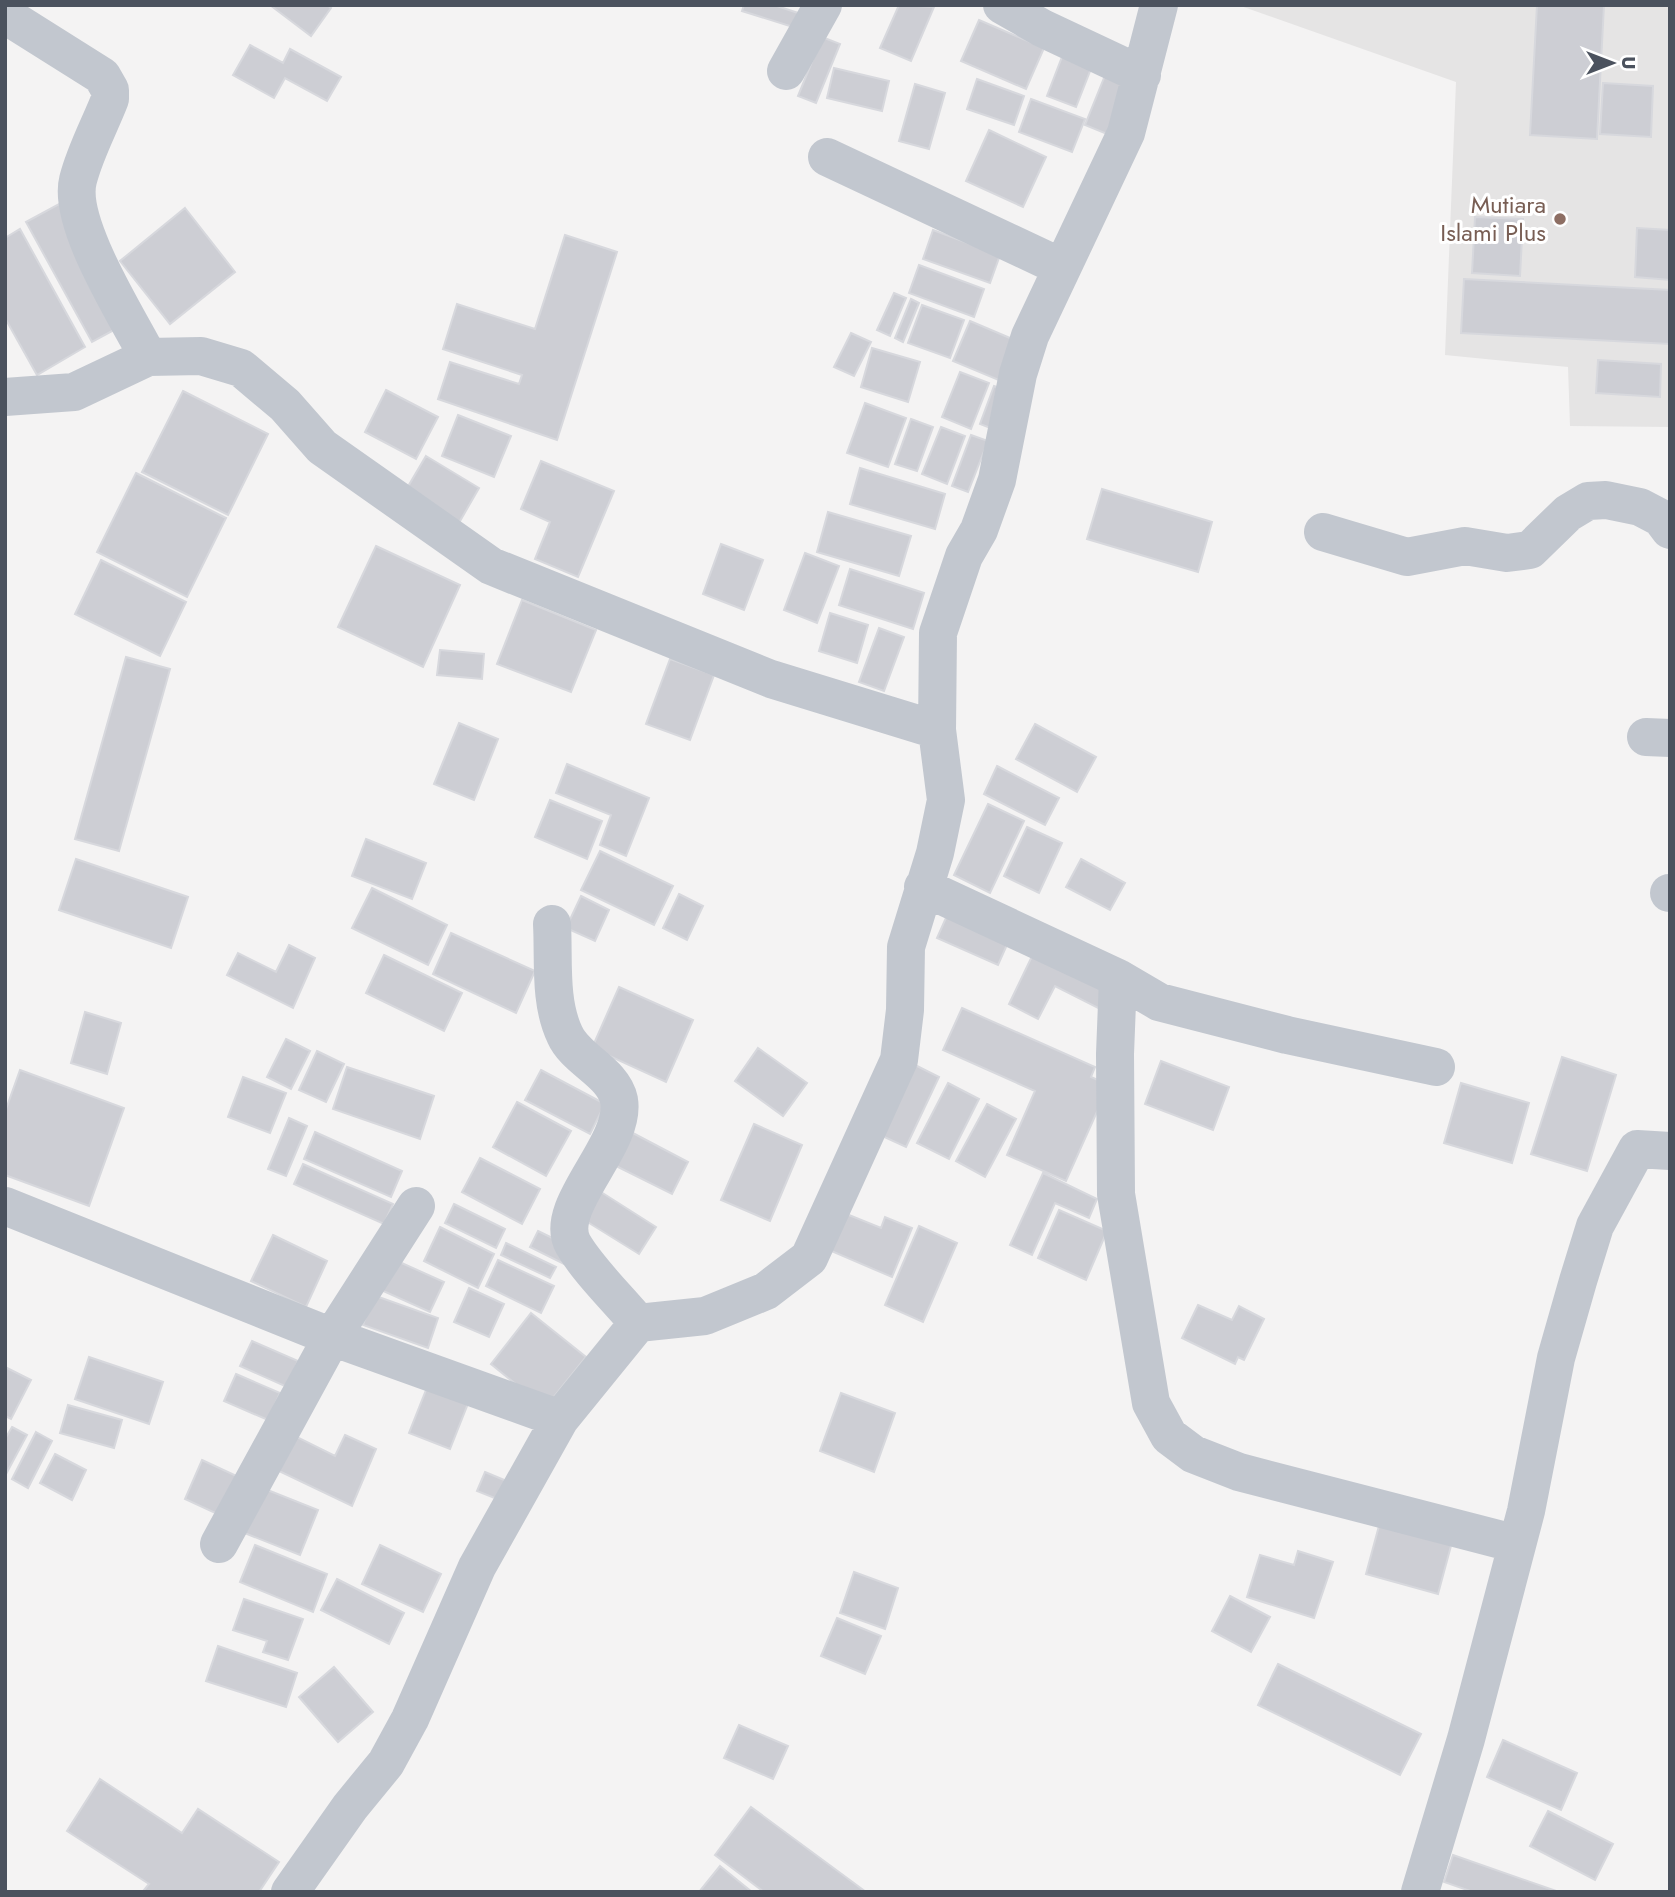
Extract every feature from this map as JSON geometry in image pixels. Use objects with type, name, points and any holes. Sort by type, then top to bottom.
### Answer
[{"type":"street","points":[[786,71],[823,5]]},
{"type":"street","points":[[1002,5],[1042,28],[1142,75]]},
{"type":"street","points":[[290,1892],[350,1807],[386,1763],[415,1708],[477,1567],[560,1419],[638,1323],[705,1316],[766,1291],[809,1258],[899,1060],[905,1010],[906,947],[934,853],[946,800],[937,730],[937,632],[964,556],[979,530],[997,480],[1018,374],[1030,336],[1126,133],[1159,5]]},
{"type":"street","points":[[5,15],[102,76],[109,86],[110,99],[78,180],[77,208],[86,235],[148,357]]},
{"type":"street","points":[[827,157],[1061,267]]},
{"type":"street","points":[[5,397],[74,392],[148,357],[201,356],[241,368],[285,405],[322,447],[491,566],[771,679],[937,730]]},
{"type":"street","points":[[1323,532],[1407,557],[1465,546],[1507,553],[1530,551],[1568,513],[1588,501],[1606,499],[1640,507],[1661,518],[1670,530]]},
{"type":"street","points":[[923,887],[1118,978],[1160,1002],[1287,1035],[1436,1067]]},
{"type":"street","points":[[552,924],[556,1003],[565,1037],[614,1087],[619,1101],[617,1130],[581,1192],[571,1217],[571,1242],[638,1323]]},
{"type":"street","points":[[1118,978],[1115,1054],[1116,1194],[1151,1403],[1170,1436],[1194,1454],[1239,1472],[1517,1544]]},
{"type":"street","points":[[1420,1892],[1466,1739],[1517,1544],[1543,1433],[1556,1358],[1595,1226],[1637,1149],[1670,1151]]},
{"type":"street","points":[[5,1206],[332,1337],[560,1419]]},
{"type":"street","points":[[219,1544],[332,1337],[416,1206]]},
{"type":"shaded area","name":"Mutiara Islami Plus","points":[[1238,5],[1670,5],[1670,427],[1570,426],[1568,367],[1445,355],[1456,82]]},
{"type":"building","points":[[270,5],[327,5],[331,8],[311,36]]},
{"type":"building","points":[[744,5],[774,5],[798,13],[793,27],[742,11]]},
{"type":"building","points":[[899,5],[934,7],[911,61],[880,48]]},
{"type":"building","points":[[1537,5],[1604,5],[1597,139],[1530,135]]},
{"type":"building","points":[[979,20],[1044,48],[1026,89],[961,61]]},
{"type":"building","points":[[822,37],[840,44],[816,103],[798,96]]},
{"type":"building","points":[[250,45],[283,63],[290,49],[341,77],[327,101],[285,78],[274,98],[233,75]]},
{"type":"building","points":[[1065,49],[1094,61],[1076,107],[1047,96]]},
{"type":"building","points":[[834,68],[889,81],[882,111],[827,98]]},
{"type":"building","points":[[1106,73],[1128,82],[1107,134],[1085,125]]},
{"type":"building","points":[[977,79],[1024,96],[1014,125],[967,109]]},
{"type":"building","points":[[1603,83],[1653,86],[1651,137],[1600,134]]},
{"type":"building","points":[[915,84],[945,93],[929,149],[899,141]]},
{"type":"building","points":[[1031,99],[1085,119],[1072,152],[1019,132]]},
{"type":"building","points":[[989,130],[1046,157],[1023,207],[966,181]]},
{"type":"building","points":[[59,204],[125,324],[92,342],[26,222]]},
{"type":"building","points":[[185,208],[235,272],[170,324],[120,261]]},
{"type":"building","points":[[1475,217],[1523,219],[1520,276],[1472,273]]},
{"type":"building","points":[[1637,228],[1670,230],[1670,280],[1635,277]]},
{"type":"building","points":[[20,229],[85,347],[37,375],[5,318],[5,238]]},
{"type":"building","points":[[933,230],[1000,255],[990,283],[923,259]]},
{"type":"building","points":[[565,235],[617,252],[557,440],[438,399],[450,362],[519,384],[522,375],[443,349],[457,304],[535,329]]},
{"type":"building","points":[[919,265],[984,289],[974,317],[909,293]]},
{"type":"building","points":[[1464,279],[1670,290],[1670,344],[1461,333]]},
{"type":"building","points":[[894,293],[906,298],[890,336],[877,330]]},
{"type":"building","points":[[911,299],[919,303],[903,342],[895,338]]},
{"type":"building","points":[[922,305],[964,320],[950,358],[908,343]]},
{"type":"building","points":[[970,321],[1017,341],[1001,381],[953,361]]},
{"type":"building","points":[[851,333],[871,342],[854,376],[834,367]]},
{"type":"building","points":[[872,348],[920,362],[908,402],[861,387]]},
{"type":"building","points":[[1598,360],[1661,364],[1660,397],[1596,393]]},
{"type":"building","points":[[960,372],[989,383],[971,429],[942,417]]},
{"type":"building","points":[[994,386],[1011,392],[998,431],[980,424]]},
{"type":"building","points":[[386,390],[438,417],[416,459],[365,432]]},
{"type":"building","points":[[183,391],[268,434],[228,515],[142,472]]},
{"type":"building","points":[[865,403],[906,418],[888,467],[847,453]]},
{"type":"building","points":[[458,415],[511,436],[494,477],[442,456]]},
{"type":"building","points":[[911,419],[933,427],[917,471],[895,464]]},
{"type":"building","points":[[941,427],[965,436],[947,484],[922,474]]},
{"type":"building","points":[[971,435],[988,441],[968,492],[952,486]]},
{"type":"building","points":[[426,456],[479,488],[456,528],[403,495]]},
{"type":"building","points":[[541,461],[614,491],[578,577],[535,559],[550,522],[521,509]]},
{"type":"building","points":[[860,468],[945,494],[935,529],[850,504]]},
{"type":"building","points":[[136,473],[226,518],[187,597],[97,552]]},
{"type":"building","points":[[1102,489],[1212,522],[1198,572],[1087,539]]},
{"type":"building","points":[[828,512],[911,536],[899,576],[817,552]]},
{"type":"building","points":[[721,544],[763,560],[744,610],[703,594]]},
{"type":"building","points":[[376,546],[460,585],[423,667],[338,627]]},
{"type":"building","points":[[805,553],[839,566],[817,623],[784,610]]},
{"type":"building","points":[[101,560],[186,602],[160,656],[75,614]]},
{"type":"building","points":[[850,569],[924,593],[913,629],[839,605]]},
{"type":"building","points":[[522,600],[596,630],[571,692],[497,664]]},
{"type":"building","points":[[830,613],[868,625],[857,663],[819,651]]},
{"type":"building","points":[[879,628],[904,637],[884,691],[859,682]]},
{"type":"building","points":[[440,650],[484,654],[482,679],[437,675]]},
{"type":"building","points":[[126,657],[170,669],[119,851],[75,839]]},
{"type":"building","points":[[670,659],[714,675],[690,740],[646,724]]},
{"type":"building","points":[[459,723],[498,739],[474,800],[434,784]]},
{"type":"building","points":[[1035,724],[1096,757],[1077,792],[1016,759]]},
{"type":"building","points":[[567,764],[649,798],[626,856],[600,845],[611,815],[556,793]]},
{"type":"building","points":[[997,766],[1059,798],[1045,825],[984,794]]},
{"type":"building","points":[[550,800],[602,821],[587,859],[535,837]]},
{"type":"building","points":[[988,804],[1024,821],[990,893],[954,875]]},
{"type":"building","points":[[1027,827],[1062,843],[1039,893],[1004,876]]},
{"type":"building","points":[[366,839],[426,863],[412,899],[352,876]]},
{"type":"building","points":[[600,851],[673,886],[654,925],[581,890]]},
{"type":"building","points":[[76,859],[188,897],[171,948],[59,910]]},
{"type":"building","points":[[1081,859],[1125,883],[1110,910],[1066,887]]},
{"type":"building","points":[[372,888],[447,925],[428,965],[352,928]]},
{"type":"building","points":[[679,894],[703,906],[687,940],[663,928]]},
{"type":"building","points":[[581,896],[609,910],[595,941],[566,928]]},
{"type":"building","points":[[949,911],[1010,938],[998,965],[937,938]]},
{"type":"building","points":[[451,933],[535,971],[516,1013],[433,974]]},
{"type":"building","points":[[289,945],[315,958],[293,1008],[227,975],[238,953],[276,972]]},
{"type":"building","points":[[1036,948],[1116,991],[1106,1012],[1055,986],[1038,1019],[1009,1004]]},
{"type":"building","points":[[384,955],[462,993],[444,1031],[366,993]]},
{"type":"building","points":[[619,987],[693,1020],[666,1082],[592,1048]]},
{"type":"building","points":[[962,1008],[1095,1067],[1091,1077],[1109,1085],[1066,1181],[1007,1155],[1035,1091],[943,1050]]},
{"type":"building","points":[[85,1012],[121,1023],[107,1074],[71,1063]]},
{"type":"building","points":[[286,1039],[310,1051],[291,1089],[267,1077]]},
{"type":"building","points":[[758,1048],[807,1083],[783,1116],[735,1081]]},
{"type":"building","points":[[317,1051],[344,1064],[326,1102],[299,1090]]},
{"type":"building","points":[[1562,1057],[1616,1075],[1587,1171],[1531,1154]]},
{"type":"building","points":[[1161,1061],[1229,1087],[1213,1130],[1145,1104]]},
{"type":"building","points":[[913,1064],[939,1077],[906,1147],[880,1135]]},
{"type":"building","points":[[347,1067],[434,1096],[420,1139],[333,1109]]},
{"type":"building","points":[[20,1070],[124,1108],[89,1206],[5,1175],[5,1112]]},
{"type":"building","points":[[541,1070],[605,1104],[590,1134],[525,1100]]},
{"type":"building","points":[[243,1077],[286,1093],[270,1133],[228,1117]]},
{"type":"building","points":[[948,1083],[979,1099],[949,1159],[917,1143]]},
{"type":"building","points":[[1461,1083],[1529,1103],[1512,1163],[1444,1143]]},
{"type":"building","points":[[517,1102],[571,1131],[546,1176],[493,1147]]},
{"type":"building","points":[[987,1104],[1016,1119],[985,1177],[956,1161]]},
{"type":"building","points":[[289,1118],[307,1126],[286,1176],[268,1169]]},
{"type":"building","points":[[754,1124],[802,1145],[770,1221],[721,1200]]},
{"type":"building","points":[[629,1131],[688,1162],[672,1194],[612,1164]]},
{"type":"building","points":[[315,1132],[402,1171],[391,1197],[304,1159]]},
{"type":"building","points":[[480,1158],[540,1189],[522,1224],[462,1192]]},
{"type":"building","points":[[303,1164],[393,1204],[384,1224],[294,1184]]},
{"type":"building","points":[[1043,1173],[1097,1199],[1089,1218],[1055,1203],[1032,1255],[1010,1245]]},
{"type":"building","points":[[590,1185],[656,1227],[639,1254],[573,1213]]},
{"type":"building","points":[[454,1204],[505,1229],[496,1248],[445,1223]]},
{"type":"building","points":[[1059,1210],[1107,1231],[1086,1280],[1038,1258]]},
{"type":"building","points":[[844,1213],[881,1228],[885,1217],[912,1228],[892,1277],[829,1250]]},
{"type":"building","points":[[919,1226],[957,1243],[923,1322],[885,1305]]},
{"type":"building","points":[[440,1227],[494,1254],[478,1288],[424,1261]]},
{"type":"building","points":[[538,1231],[573,1248],[564,1264],[530,1247]]},
{"type":"building","points":[[273,1235],[327,1261],[306,1307],[251,1281]]},
{"type":"building","points":[[506,1243],[556,1267],[550,1278],[501,1255]]},
{"type":"building","points":[[395,1260],[444,1282],[430,1312],[381,1290]]},
{"type":"building","points":[[498,1260],[554,1286],[541,1313],[486,1286]]},
{"type":"building","points":[[469,1288],[504,1304],[489,1337],[454,1322]]},
{"type":"building","points":[[373,1295],[438,1318],[428,1348],[363,1325]]},
{"type":"building","points":[[1198,1305],[1232,1320],[1239,1306],[1264,1319],[1244,1360],[1238,1357],[1235,1364],[1182,1338]]},
{"type":"building","points":[[531,1313],[586,1357],[545,1408],[491,1364]]},
{"type":"building","points":[[252,1341],[298,1361],[287,1387],[240,1366]]},
{"type":"building","points":[[89,1357],[163,1382],[149,1424],[75,1399]]},
{"type":"building","points":[[5,1367],[31,1380],[11,1419],[5,1416]]},
{"type":"building","points":[[236,1374],[280,1393],[268,1420],[224,1401]]},
{"type":"building","points":[[428,1385],[469,1401],[450,1449],[409,1433]]},
{"type":"building","points":[[841,1393],[895,1413],[874,1472],[820,1451]]},
{"type":"building","points":[[68,1405],[122,1420],[114,1448],[60,1433]]},
{"type":"building","points":[[12,1427],[27,1435],[5,1476],[5,1439]]},
{"type":"building","points":[[36,1432],[52,1441],[28,1488],[12,1479]]},
{"type":"building","points":[[345,1435],[376,1449],[352,1506],[279,1471],[295,1436],[335,1456]]},
{"type":"building","points":[[55,1454],[86,1470],[72,1500],[40,1483]]},
{"type":"building","points":[[202,1460],[243,1479],[226,1518],[185,1499]]},
{"type":"building","points":[[485,1472],[509,1482],[502,1501],[477,1491]]},
{"type":"building","points":[[260,1487],[318,1510],[300,1555],[242,1532]]},
{"type":"building","points":[[1383,1511],[1455,1531],[1438,1594],[1366,1574]]},
{"type":"building","points":[[255,1545],[327,1574],[313,1612],[240,1582]]},
{"type":"building","points":[[380,1545],[441,1574],[423,1612],[362,1584]]},
{"type":"building","points":[[1298,1551],[1333,1562],[1314,1618],[1247,1597],[1260,1555],[1294,1565]]},
{"type":"building","points":[[854,1572],[898,1588],[885,1629],[840,1613]]},
{"type":"building","points":[[337,1579],[404,1613],[389,1644],[321,1610]]},
{"type":"building","points":[[1230,1596],[1270,1617],[1251,1652],[1212,1631]]},
{"type":"building","points":[[244,1599],[303,1619],[288,1660],[263,1652],[267,1641],[233,1630]]},
{"type":"building","points":[[837,1618],[881,1636],[865,1674],[821,1656]]},
{"type":"building","points":[[218,1646],[297,1673],[286,1707],[206,1681]]},
{"type":"building","points":[[1278,1664],[1421,1734],[1400,1775],[1258,1705]]},
{"type":"building","points":[[334,1667],[373,1712],[338,1742],[299,1697]]},
{"type":"building","points":[[739,1725],[788,1746],[773,1779],[724,1758]]},
{"type":"building","points":[[1503,1740],[1577,1773],[1561,1810],[1487,1777]]},
{"type":"building","points":[[100,1779],[182,1833],[198,1809],[279,1862],[259,1892],[147,1892],[144,1890],[149,1884],[67,1831]]},
{"type":"building","points":[[751,1807],[866,1892],[764,1892],[715,1855]]},
{"type":"building","points":[[1548,1811],[1613,1844],[1595,1880],[1530,1846]]},
{"type":"building","points":[[1453,1855],[1559,1892],[1473,1892],[1444,1882]]},
{"type":"building","points":[[720,1866],[752,1892],[699,1892]]},
{"type":"place","name":"Mutiara Islami Plus","points":[[1560,219]]}]
